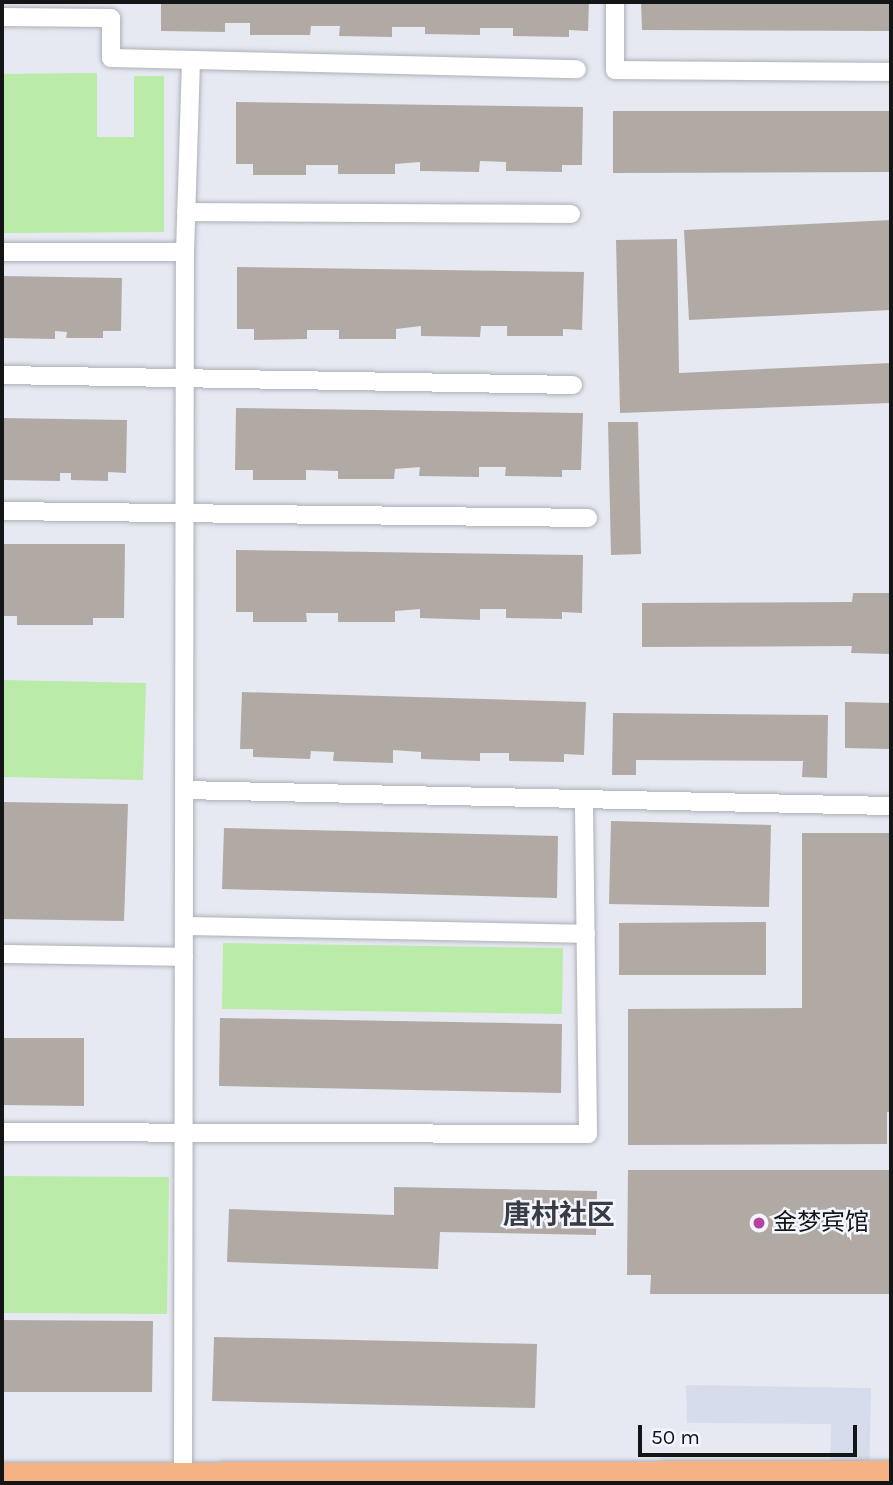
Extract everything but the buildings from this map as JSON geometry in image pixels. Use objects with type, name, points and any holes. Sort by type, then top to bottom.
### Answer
[{"type":"main road","points":[[2,1482],[891,1480]]},
{"type":"lane","points":[[615,2],[615,70],[891,72]]},
{"type":"lane","points":[[2,17],[111,18],[111,58],[577,69]]},
{"type":"lane","points":[[183,1481],[185,252],[191,60]]},
{"type":"lane","points":[[186,212],[571,214]]},
{"type":"lane","points":[[2,252],[185,252]]},
{"type":"lane","points":[[2,375],[185,381],[573,385]]},
{"type":"lane","points":[[2,511],[588,518]]},
{"type":"lane","points":[[184,790],[891,806]]},
{"type":"lane","points":[[2,1132],[588,1134],[584,801]]},
{"type":"lane","points":[[184,926],[586,934]]},
{"type":"lane","points":[[2,954],[184,957]]},
{"type":"shaded area","points":[[686,1385],[871,1388],[869,1483],[830,1483],[831,1424],[687,1423]]},
{"type":"green space","points":[[97,73],[97,137],[134,137],[134,76],[164,76],[164,232],[2,233],[2,74]]},
{"type":"green space","points":[[2,680],[146,683],[143,780],[2,777]]},
{"type":"green space","points":[[223,943],[563,948],[562,1014],[222,1009]]},
{"type":"green space","points":[[2,1176],[169,1177],[167,1314],[2,1313]]},
{"type":"place","name":"金梦宾馆","points":[[759,1223]]},
{"type":"district","name":"唐村社区","points":[[559,1215]]}]
